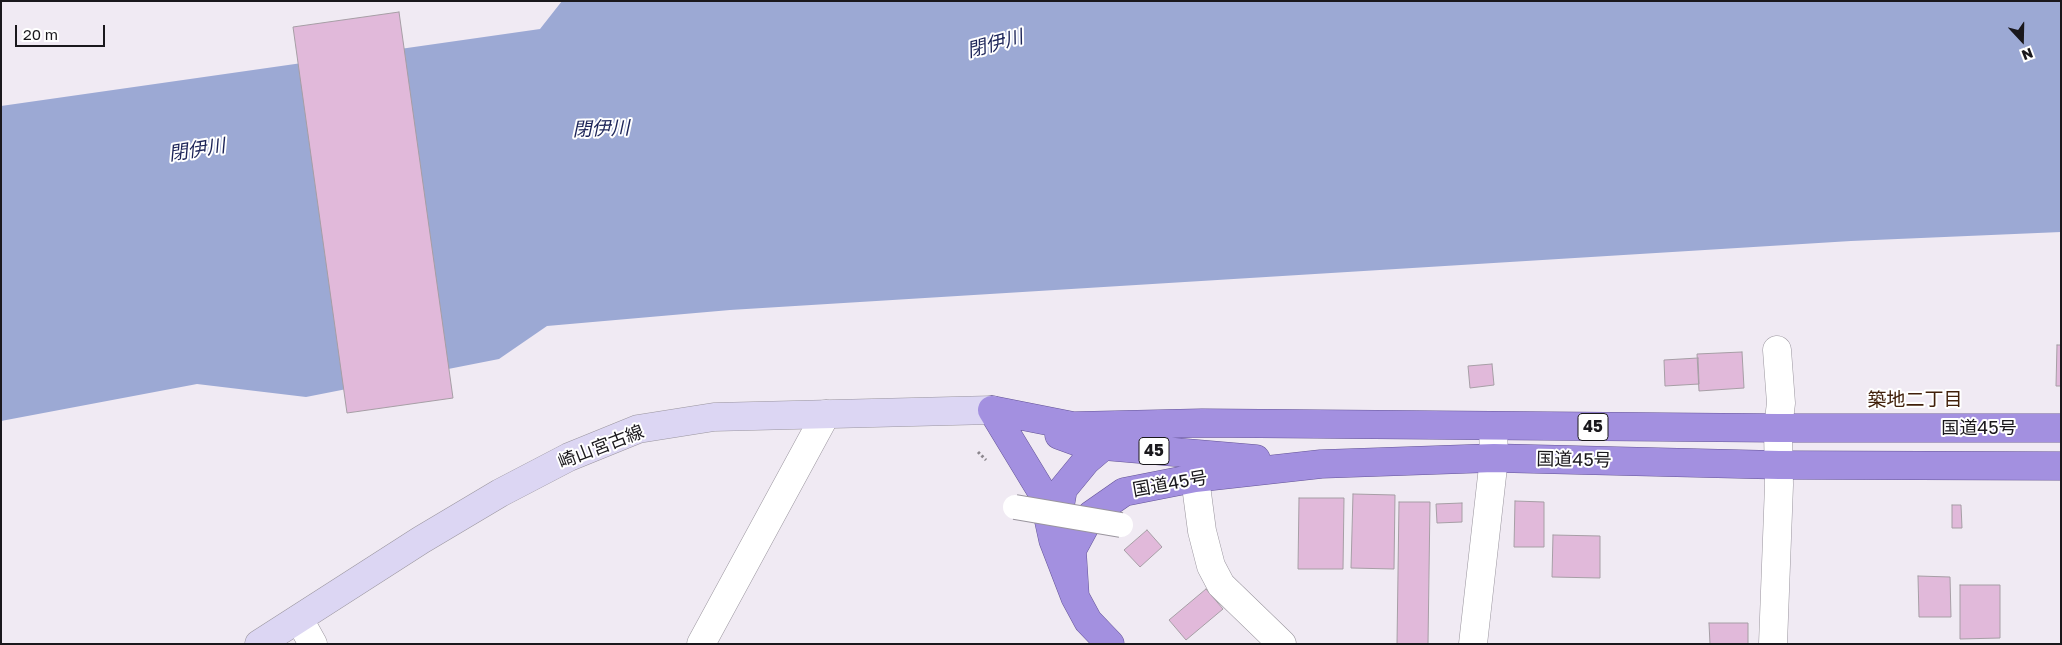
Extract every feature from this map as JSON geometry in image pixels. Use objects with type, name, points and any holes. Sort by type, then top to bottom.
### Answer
[{"type":"highway","name":"45","points":[[992,410],[1086,444],[1322,464]]},
{"type":"highway","name":"45","points":[[992,410],[1043,494],[1053,540],[1075,597],[1088,621],[1110,644]]},
{"type":"highway","name":"国道45号","points":[[1126,425],[1202,423],[1778,428],[2061,428]]},
{"type":"highway","name":"45","points":[[1086,444],[1126,425]]},
{"type":"highway","points":[[1053,540],[1063,489],[1086,444],[1126,425]]},
{"type":"highway","points":[[1086,444],[1091,515]]},
{"type":"highway","name":"国道45号","points":[[1075,597],[1072,550],[1091,515],[1124,492],[1195,478],[1322,464],[1494,458],[1779,465],[2061,466]]},
{"type":"main road","name":"崎山宮古線","points":[[259,644],[421,540],[500,493],[569,457],[638,429],[714,417],[992,410]]},
{"type":"street","points":[[1773,644],[1780,403],[1777,350]]},
{"type":"street","points":[[701,644],[826,414]]},
{"type":"street","points":[[1473,644],[1494,458],[1494,426]]},
{"type":"street","points":[[1195,478],[1202,531],[1211,566],[1221,585],[1282,644]]},
{"type":"street","points":[[1016,507],[1121,525]]},
{"type":"street","points":[[299,619],[313,644]]},
{"type":"water","name":"閉伊川","points":[[562,1],[2061,1],[2061,232],[1851,241],[730,310],[547,326],[499,359],[306,397],[197,384],[1,421],[1,106],[540,29]]},
{"type":"building","points":[[399,12],[453,398],[347,413],[293,27]]},
{"type":"building","points":[[2057,345],[2061,345],[2061,386],[2056,386]]},
{"type":"building","points":[[1742,352],[1744,388],[1699,391],[1697,354]]},
{"type":"building","points":[[1698,358],[1699,384],[1665,386],[1664,360]]},
{"type":"building","points":[[1492,364],[1494,385],[1470,388],[1468,366]]},
{"type":"building","points":[[1353,494],[1395,495],[1394,569],[1351,568]]},
{"type":"building","points":[[1299,498],[1344,498],[1343,569],[1298,569]]},
{"type":"building","points":[[1515,501],[1544,502],[1544,547],[1514,547]]},
{"type":"building","points":[[1399,502],[1430,502],[1428,644],[1397,644]]},
{"type":"building","points":[[1462,503],[1462,522],[1437,523],[1436,504]]},
{"type":"building","points":[[1952,505],[1961,505],[1962,528],[1952,528]]},
{"type":"building","points":[[1147,530],[1162,547],[1140,567],[1124,550]]},
{"type":"building","points":[[1553,535],[1600,536],[1600,578],[1552,577]]},
{"type":"building","points":[[1918,576],[1950,577],[1951,617],[1919,617]]},
{"type":"building","points":[[1960,585],[2000,585],[2000,638],[1960,639]]},
{"type":"building","points":[[1206,589],[1223,609],[1186,640],[1169,620]]},
{"type":"building","points":[[1709,623],[1748,623],[1748,644],[1710,644]]},
{"type":"district","name":"築地二丁目","points":[[1915,400]]}]
